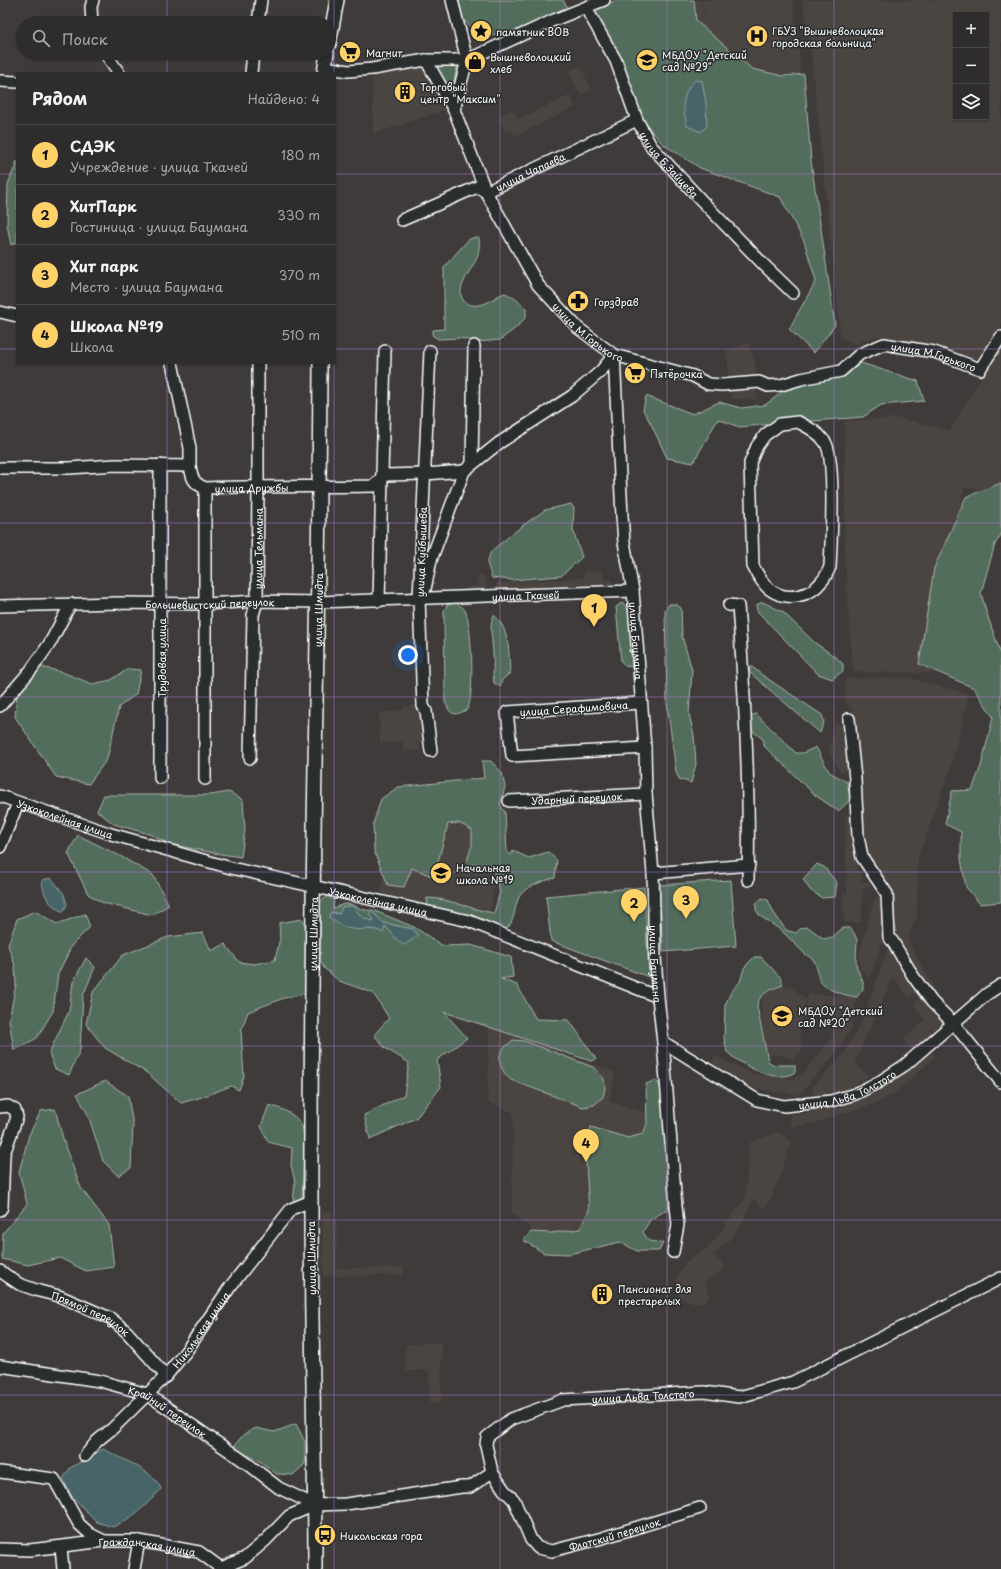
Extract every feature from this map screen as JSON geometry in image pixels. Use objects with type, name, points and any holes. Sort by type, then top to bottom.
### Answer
[{"type":"main road","points":[[334,16],[337,0]]},
{"type":"main road","points":[[324,70],[326,60]]},
{"type":"main road","name":"улица Шмидта","points":[[315,1569],[311,1201],[312,886],[318,602],[320,364]]},
{"type":"street","points":[[92,16],[91,7],[93,0]]},
{"type":"street","points":[[259,16],[261,0]]},
{"type":"street","points":[[452,0],[467,60],[454,110]]},
{"type":"street","points":[[324,70],[348,71],[372,69],[426,60],[467,60],[554,20],[604,0]]},
{"type":"street","name":"улица Б.Зайцева","points":[[586,8],[616,60],[637,120],[651,146],[710,210],[793,293]]},
{"type":"street","points":[[110,60],[118,72]]},
{"type":"street","points":[[251,72],[252,60]]},
{"type":"street","name":"улица М.Горького","points":[[426,60],[454,110],[486,192],[538,285],[578,328],[614,355],[693,376],[708,384],[759,382],[768,386],[781,385],[801,379],[842,371],[860,354],[884,344],[934,352],[980,369],[1001,337]]},
{"type":"street","points":[[0,81],[16,82]]},
{"type":"street","name":"улица Чапаева","points":[[402,220],[477,186],[486,192],[637,120]]},
{"type":"street","points":[[0,312],[16,316]]},
{"type":"street","points":[[422,599],[431,560],[468,467],[474,346]]},
{"type":"street","points":[[379,601],[385,351]]},
{"type":"street","name":"улица Куйбышева","points":[[430,351],[422,599],[423,706],[426,711],[431,751]]},
{"type":"street","points":[[468,467],[499,442],[572,396],[601,372],[614,355]]},
{"type":"street","name":"улица Баумана","points":[[614,355],[622,516],[624,542],[633,591],[640,703],[645,748],[646,794],[653,873],[655,957],[678,1225],[673,1252]]},
{"type":"street","points":[[0,468],[160,465],[190,466],[190,448],[172,364]]},
{"type":"street","name":"улица Тельмана","points":[[250,758],[253,615],[257,601],[258,364]]},
{"type":"street","points":[[798,422],[815,431],[826,443],[831,463],[830,567],[822,581],[810,592],[801,596],[783,596],[770,590],[759,577],[753,566],[750,463],[757,446],[765,435],[780,424],[798,422]]},
{"type":"street","name":"Трудовая улица","points":[[160,465],[160,778]]},
{"type":"street","name":"улица Дружбы","points":[[190,466],[192,478],[197,485],[206,488],[258,486],[374,486],[384,475],[425,474],[468,467]]},
{"type":"street","points":[[205,779],[206,488]]},
{"type":"street","name":"улица Ткачей","points":[[422,599],[633,591]]},
{"type":"street","name":"Большевистский переулок","points":[[0,606],[161,602],[205,604],[257,601],[318,602],[422,599]]},
{"type":"street","points":[[0,706],[31,670],[50,643],[70,605]]},
{"type":"street","points":[[729,605],[738,606],[748,790],[748,880]]},
{"type":"street","name":"улица Серафимовича","points":[[640,703],[507,712],[512,756],[645,748]]},
{"type":"street","points":[[849,719],[855,779],[858,836],[862,857],[887,894],[889,937],[913,976],[932,1002],[953,1023],[1001,1082]]},
{"type":"street","name":"Ударный переулок","points":[[509,801],[646,794]]},
{"type":"street","name":"Узкоколейная улица","points":[[0,796],[111,834],[231,868],[469,921],[658,997]]},
{"type":"street","points":[[0,847],[18,803]]},
{"type":"street","points":[[653,873],[749,865]]},
{"type":"street","name":"улица Льва Толстого","points":[[663,1042],[757,1100],[784,1106],[806,1105],[831,1101],[855,1094],[879,1082],[905,1065],[987,994],[1001,985]]},
{"type":"street","points":[[0,1107],[8,1106],[14,1110],[17,1117],[4,1154],[2,1207],[0,1210]]},
{"type":"street","name":"Никольская улица","points":[[85,1456],[97,1441],[166,1376],[187,1350],[230,1286],[291,1209],[311,1201]]},
{"type":"street","name":"Прямой переулок","points":[[0,1271],[19,1284],[38,1291],[59,1296],[110,1318],[127,1332],[166,1376]]},
{"type":"street","name":"улица Льва Толстого","points":[[492,1472],[486,1445],[487,1437],[511,1419],[563,1400],[704,1392],[739,1397],[780,1386],[800,1378],[1001,1278]]},
{"type":"street","name":"Крайний переулок","points":[[0,1366],[100,1381],[146,1394],[248,1464],[279,1488],[315,1505]]},
{"type":"street","points":[[0,1472],[54,1479],[79,1524],[90,1534],[104,1541]]},
{"type":"street","points":[[315,1505],[346,1504],[470,1487],[492,1472]]},
{"type":"street","name":"Флотский переулок","points":[[492,1472],[504,1490],[514,1500],[531,1540],[538,1548],[552,1550],[602,1538],[700,1508]]},
{"type":"street","name":"Гражданская улица","points":[[0,1549],[30,1550],[104,1541],[139,1541],[199,1552],[221,1569],[245,1558],[266,1540],[289,1516],[315,1505]]},
{"type":"street","points":[[134,1569],[139,1541]]},
{"type":"street","points":[[61,1547],[63,1569]]},
{"type":"shaded area","points":[[623,0],[699,0],[715,34],[700,0],[793,0],[801,72],[738,82],[718,39],[630,80],[598,11]]},
{"type":"shaded area","points":[[803,0],[1001,0],[1001,327],[983,359],[877,336],[856,344],[841,338],[811,52]]},
{"type":"shaded area","points":[[423,64],[447,109],[373,134],[373,75]]},
{"type":"shaded area","points":[[581,66],[591,90],[580,95],[569,71]]},
{"type":"shaded area","points":[[571,95],[575,107],[515,136],[511,130],[505,133],[498,116],[513,109],[518,119]]},
{"type":"shaded area","points":[[748,343],[756,366],[757,399],[732,399],[726,351]]},
{"type":"shaded area","points":[[1001,349],[1001,488],[999,490],[964,488],[940,673],[853,672],[845,561],[845,421],[899,418],[950,430],[972,392]]},
{"type":"shaded area","points":[[602,570],[605,580],[612,580],[613,584],[496,590],[496,583],[584,578],[584,572]]},
{"type":"shaded area","points":[[484,575],[488,593],[465,595],[465,588],[478,585],[477,576]]},
{"type":"shaded area","points":[[909,678],[969,694],[950,770],[918,857],[917,917],[907,938],[934,988],[928,992],[890,933],[890,906],[865,868],[857,753],[852,709],[846,702],[845,679]]},
{"type":"shaded area","points":[[417,705],[419,716],[427,716],[428,743],[419,743],[420,751],[404,752],[403,742],[380,743],[379,713],[402,711],[403,707]]},
{"type":"shaded area","points":[[835,722],[846,728],[851,770],[840,772],[829,751]]},
{"type":"shaded area","name":"Начальная школа №19","points":[[503,815],[502,853],[488,920],[381,893],[390,821]]},
{"type":"shaded area","points":[[845,815],[854,816],[857,871],[861,872],[862,881],[869,882],[870,887],[863,888],[861,923],[844,922],[843,893],[847,893]]},
{"type":"shaded area","points":[[875,897],[880,897],[881,919],[884,921],[885,934],[869,979],[860,968],[859,954]]},
{"type":"shaded area","points":[[888,949],[894,950],[918,991],[909,998],[893,977],[855,1062],[868,1076],[849,1088],[813,1097],[812,1087],[845,1053],[864,1016]]},
{"type":"shaded area","name":"МБДОУ \"Детский сад №20\"","points":[[790,985],[806,1000],[800,1031],[802,1052],[793,1060],[781,1055],[762,1055],[762,988]]},
{"type":"shaded area","points":[[808,994],[857,997],[851,1029],[835,1054],[799,1095],[746,1087],[712,1068],[714,1055],[752,1074],[794,1079],[805,1071],[830,1041],[836,1014],[806,1008]]},
{"type":"shaded area","points":[[922,996],[943,1021],[912,1050],[903,1040],[925,1020],[914,1004]]},
{"type":"shaded area","points":[[489,1027],[615,1072],[609,1102],[658,1115],[659,1209],[546,1241],[512,1214],[513,1112],[488,1103]]},
{"type":"shaded area","points":[[930,1050],[935,1057],[899,1090],[879,1102],[818,1122],[791,1127],[790,1115],[831,1108],[876,1092]]},
{"type":"shaded area","points":[[779,1132],[792,1142],[771,1199],[763,1208],[753,1199],[743,1221],[732,1237],[714,1255],[725,1267],[705,1283],[710,1298],[699,1304],[680,1298],[676,1278],[686,1262],[710,1246],[745,1198],[750,1142]]},
{"type":"shaded area","points":[[322,1212],[331,1212],[331,1221],[337,1221],[337,1268],[403,1267],[403,1275],[323,1276]]},
{"type":"shaded area","points":[[441,1342],[441,1403],[430,1402],[429,1370],[406,1371],[405,1345]]},
{"type":"green space","points":[[456,0],[563,0],[568,9],[521,30],[487,36],[473,30],[460,16]]},
{"type":"green space","points":[[617,0],[694,0],[696,21],[752,69],[783,76],[804,74],[811,161],[835,325],[814,353],[789,329],[816,281],[804,241],[780,197],[700,168],[663,144],[640,118],[626,79],[622,60],[592,10]]},
{"type":"green space","points":[[458,62],[451,96],[435,66]]},
{"type":"green space","points":[[16,164],[16,242],[11,245],[7,225],[8,184]]},
{"type":"green space","points":[[475,237],[479,238],[479,252],[464,281],[461,293],[462,298],[469,304],[478,305],[486,303],[505,293],[517,300],[526,309],[526,317],[517,327],[500,340],[476,342],[460,338],[438,339],[432,335],[433,330],[444,329],[444,267],[468,240]]},
{"type":"green space","points":[[861,363],[918,381],[924,401],[881,405],[863,417],[739,427],[718,419],[693,463],[667,458],[643,410],[646,396],[693,414],[719,402],[741,408],[765,405],[789,387],[846,374]]},
{"type":"green space","points":[[1001,483],[1001,535],[995,544],[981,593],[1001,655],[1001,902],[980,904],[966,887],[961,859],[961,832],[945,824],[952,791],[972,790],[981,766],[993,717],[974,688],[919,664],[934,568],[966,497]]},
{"type":"green space","points":[[571,504],[574,508],[573,530],[582,557],[561,576],[512,580],[492,578],[487,563],[491,551],[545,510]]},
{"type":"green space","points":[[763,602],[783,612],[814,642],[838,659],[843,664],[843,671],[832,679],[818,674],[757,611],[756,605]]},
{"type":"green space","points":[[455,603],[462,606],[468,621],[472,678],[470,703],[467,710],[453,714],[445,702],[444,611],[447,605]]},
{"type":"green space","points":[[622,603],[629,612],[632,667],[625,666],[621,661],[616,607]]},
{"type":"green space","points":[[669,604],[676,604],[681,608],[682,636],[692,670],[689,714],[694,735],[696,764],[691,783],[679,779],[676,772],[667,703],[665,610]]},
{"type":"green space","points":[[494,615],[503,627],[506,634],[509,650],[510,673],[502,680],[500,687],[494,683],[493,679],[491,623]]},
{"type":"green space","points":[[751,666],[822,715],[824,721],[820,733],[749,672]]},
{"type":"green space","points":[[41,667],[62,672],[92,684],[111,680],[128,669],[141,670],[136,694],[119,707],[107,759],[89,784],[56,777],[15,717],[17,693],[29,678]]},
{"type":"green space","points":[[756,714],[796,753],[803,753],[816,747],[829,772],[847,782],[850,796],[846,804],[838,811],[815,795],[764,746],[763,739],[751,730],[750,716]]},
{"type":"green space","points":[[482,761],[491,761],[502,773],[505,787],[500,805],[505,812],[507,853],[511,855],[513,851],[529,858],[548,852],[557,860],[555,878],[535,884],[522,893],[517,902],[511,924],[504,931],[428,909],[427,898],[443,900],[494,913],[500,892],[493,869],[476,864],[468,866],[467,861],[472,845],[472,830],[459,823],[448,824],[434,877],[412,868],[404,887],[388,885],[374,851],[373,824],[381,799],[398,787],[484,778]]},
{"type":"green space","points":[[229,792],[243,800],[245,830],[241,857],[170,844],[149,834],[114,824],[97,811],[104,795],[210,795]]},
{"type":"green space","points":[[78,835],[120,856],[153,875],[169,905],[152,915],[103,903],[88,894],[68,853]]},
{"type":"green space","points":[[817,864],[824,867],[837,883],[835,897],[822,898],[810,890],[803,879]]},
{"type":"green space","points":[[731,880],[736,946],[663,952],[659,885]]},
{"type":"green space","points":[[644,887],[649,977],[551,941],[546,896]]},
{"type":"green space","points":[[328,896],[334,901],[333,909],[340,905],[350,904],[363,909],[373,910],[414,927],[443,946],[471,945],[511,957],[513,977],[501,979],[517,985],[536,1019],[569,1020],[596,1059],[591,1061],[444,1012],[467,1038],[437,1060],[441,1087],[416,1118],[370,1139],[364,1115],[404,1095],[409,1063],[385,1048],[374,1035],[389,1018],[373,993],[339,981],[324,968],[320,960],[320,902]],"holes":[[[355,910],[363,919],[373,921],[372,912],[384,923],[413,929],[395,937],[391,931],[384,926],[383,932],[369,929],[332,912],[339,914]]]},
{"type":"green space","points":[[762,898],[768,900],[774,913],[786,930],[796,933],[801,928],[808,927],[824,939],[832,937],[843,928],[850,928],[857,940],[857,968],[863,982],[863,989],[857,997],[837,992],[823,985],[820,981],[813,960],[782,931],[760,916],[756,910],[756,903]]},
{"type":"green space","points":[[35,911],[57,924],[85,914],[90,927],[72,945],[58,974],[53,1011],[37,1038],[14,1050],[9,1020],[16,984],[15,966],[8,945],[17,919]]},
{"type":"green space","points":[[302,919],[305,925],[307,943],[305,994],[284,998],[248,1012],[241,1031],[244,1076],[239,1090],[231,1086],[181,1103],[147,1073],[105,1048],[86,1024],[93,992],[123,955],[168,937],[203,933],[211,951],[225,944],[239,962],[254,964],[275,960],[280,938],[279,923]]},
{"type":"green space","points":[[754,957],[761,957],[781,978],[783,985],[770,990],[763,995],[757,1006],[768,1061],[774,1065],[795,1065],[795,1072],[787,1075],[769,1075],[760,1072],[741,1062],[727,1052],[724,1038],[725,1005],[731,992],[740,982],[744,968]]},
{"type":"green space","points":[[86,958],[95,967],[83,996],[80,1050],[69,1075],[55,1069],[49,1053],[69,1011],[73,982]]},
{"type":"green space","points":[[513,1040],[525,1041],[595,1068],[604,1079],[605,1088],[603,1097],[594,1105],[583,1107],[511,1080],[505,1074],[501,1066],[500,1058],[503,1049]]},
{"type":"green space","points":[[656,1080],[661,1087],[671,1191],[668,1209],[650,1220],[643,1232],[649,1241],[663,1243],[659,1251],[637,1251],[620,1242],[569,1254],[544,1253],[523,1240],[531,1232],[552,1233],[580,1229],[589,1210],[585,1147],[591,1127],[628,1138],[643,1134],[647,1124],[646,1084]]},
{"type":"green space","points":[[105,1081],[128,1096],[133,1125],[131,1168],[118,1176],[103,1161],[88,1115],[77,1094]]},
{"type":"green space","points":[[269,1105],[292,1115],[302,1126],[304,1149],[302,1198],[293,1204],[295,1182],[291,1165],[292,1148],[268,1142],[261,1126]]},
{"type":"green space","points":[[55,1109],[66,1149],[81,1188],[109,1225],[114,1267],[86,1271],[60,1258],[28,1265],[2,1259],[3,1233],[27,1204],[19,1172],[29,1135],[41,1111]]},
{"type":"green space","points":[[296,1424],[305,1442],[305,1464],[293,1475],[277,1474],[258,1460],[243,1453],[234,1446],[244,1434],[256,1428],[274,1432]]},
{"type":"water","points":[[695,80],[702,81],[706,103],[707,126],[701,132],[687,126],[684,113],[685,96]]},
{"type":"water","points":[[51,878],[64,894],[67,905],[63,912],[50,903],[45,895],[42,880]]},
{"type":"water","points":[[353,906],[363,918],[373,921],[374,919],[369,914],[372,912],[384,923],[413,929],[418,935],[405,945],[402,944],[385,926],[383,933],[372,929],[352,929],[342,926],[329,917],[331,912],[339,914],[342,907]]},
{"type":"water","points":[[103,1449],[152,1476],[161,1489],[139,1511],[113,1527],[97,1522],[71,1495],[63,1479],[70,1468]]},
{"type":"place","name":"памятник ВОВ","points":[[481,31]]},
{"type":"place","name":"ГБУЗ \"Вышневолоцкая городская больница\"","points":[[757,36]]},
{"type":"place","name":"Магнит","points":[[350,52]]},
{"type":"place","name":"МБДОУ \"Детский сад №29\"","points":[[647,60]]},
{"type":"place","name":"Вышневолоцкий хлеб","points":[[475,62]]},
{"type":"place","name":"Торговый центр \"Максим\"","points":[[405,92]]},
{"type":"place","name":"Горздрав","points":[[578,301]]},
{"type":"place","name":"Пятёрочка","points":[[635,373]]},
{"type":"place","name":"СДЭК","points":[[594,627]]},
{"type":"place","name":"Начальная школа №19","points":[[441,873]]},
{"type":"place","name":"Хит парк","points":[[686,919]]},
{"type":"place","name":"ХитПарк","points":[[634,922]]},
{"type":"place","name":"МБДОУ \"Детский сад №20\"","points":[[782,1016]]},
{"type":"place","name":"Школа №19","points":[[586,1162]]},
{"type":"place","name":"Пансионат для престарелых","points":[[602,1294]]},
{"type":"place","name":"Никольская гора","points":[[325,1535]]}]
